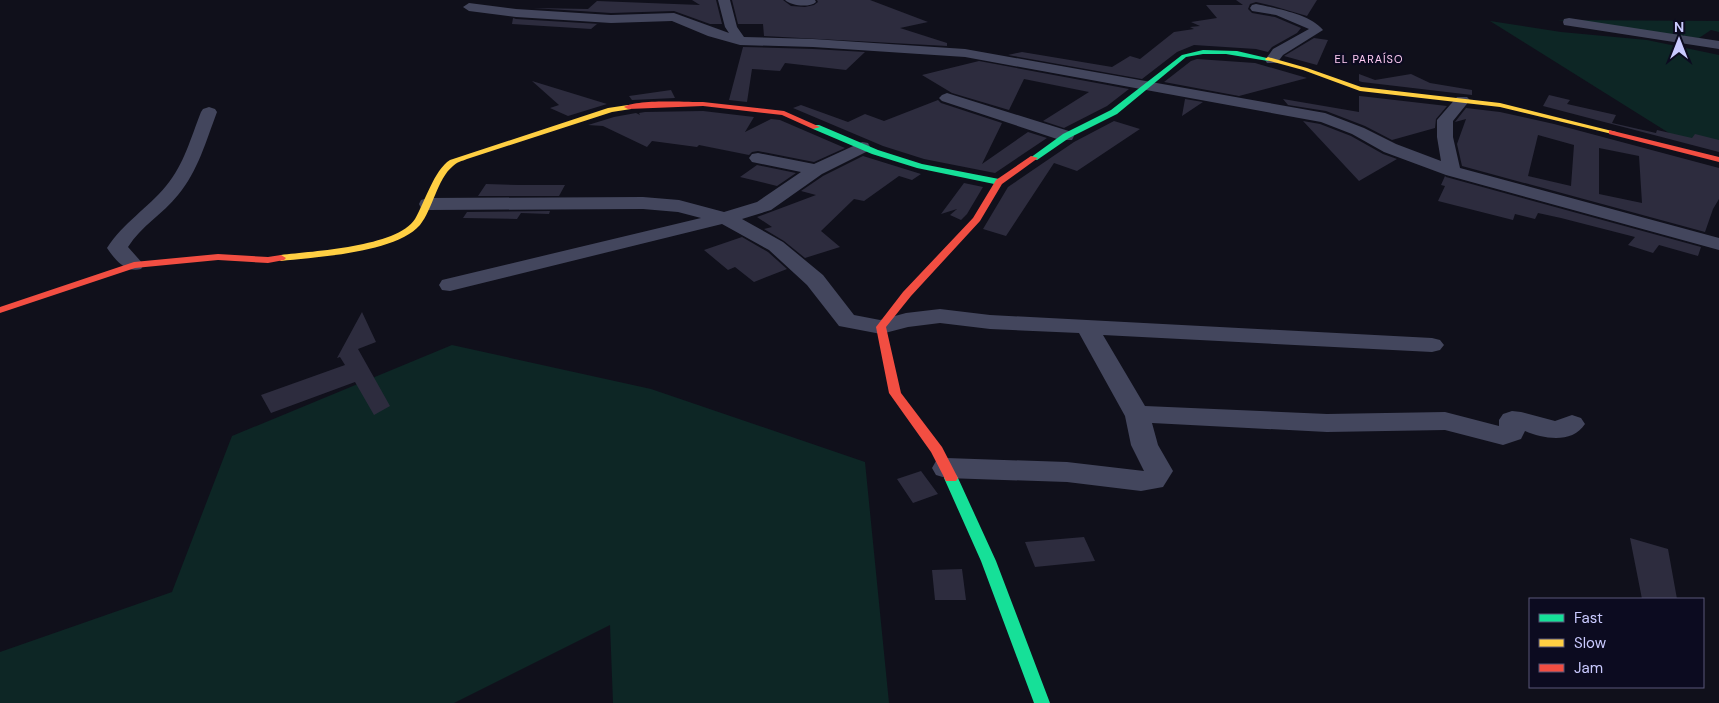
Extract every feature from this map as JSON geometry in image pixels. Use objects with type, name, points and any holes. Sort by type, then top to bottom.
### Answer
[{"type":"street","points":[[724,0],[731,26],[740,41]]},
{"type":"street","points":[[790,0],[810,2]]},
{"type":"street","points":[[469,7],[525,14],[603,18],[674,17],[712,33],[740,41],[813,43],[965,53],[1326,118],[1358,130],[1390,148],[1452,171],[1718,243]]},
{"type":"street","points":[[1256,8],[1279,12],[1313,26],[1316,30],[1278,52],[1272,60]]},
{"type":"street","points":[[1569,22],[1719,45]]},
{"type":"street","points":[[1042,703],[968,510],[937,450],[895,392],[881,328],[907,294],[977,219],[999,182],[1008,174],[1066,136],[1114,112],[1184,56],[1195,52],[1256,56],[1305,69],[1360,88],[1500,105],[1556,117],[1719,160]]},
{"type":"street","points":[[947,98],[1066,136]]},
{"type":"street","points":[[1452,171],[1444,137],[1445,120],[1462,100]]},
{"type":"street","points":[[0,310],[134,265],[218,257],[268,260],[339,251],[385,242],[408,232],[416,224],[449,166],[464,157],[590,116],[645,105],[703,104],[784,113],[862,147],[920,166],[999,182]]},
{"type":"street","points":[[134,265],[117,248],[124,235],[177,185],[185,173],[209,112]]},
{"type":"street","points":[[450,285],[725,218],[764,206],[816,170],[862,147]]},
{"type":"street","points":[[758,158],[816,170]]},
{"type":"street","points":[[428,204],[643,203],[679,206],[725,218],[776,246],[815,280],[847,321],[881,328],[906,320],[940,316],[990,322],[1432,345]]},
{"type":"street","points":[[946,468],[1068,472],[1141,481],[1153,480],[1159,471],[1151,460],[1143,442],[1138,416],[1086,326]]},
{"type":"street","points":[[1138,416],[1173,414],[1258,421],[1327,423],[1445,421],[1503,436],[1512,434],[1512,420],[1523,420],[1547,430],[1560,431],[1572,424]]},
{"type":"green space","points":[[1558,20],[1719,21],[1719,32],[1711,30],[1699,38]]},
{"type":"green space","points":[[1490,21],[1561,32],[1647,40],[1719,55],[1719,149],[1677,138]]},
{"type":"green space","points":[[452,345],[651,389],[865,462],[889,703],[613,703],[610,625],[454,703],[0,703],[0,652],[172,592],[232,436]]},
{"type":"building","points":[[692,0],[716,0],[722,24],[710,24],[674,11],[611,13],[533,8],[588,9],[597,1],[700,5]]},
{"type":"building","points":[[732,0],[783,0],[791,6],[805,7],[814,5],[818,2],[817,0],[870,0],[928,22],[900,28],[947,43],[947,46],[764,36],[763,24],[738,24]]},
{"type":"building","points":[[1236,0],[1317,0],[1307,16],[1256,2],[1250,4],[1248,9],[1252,13],[1275,17],[1301,28],[1297,33],[1272,47],[1268,52],[1256,49],[1194,45],[1177,52],[1142,79],[1008,55],[1022,52],[1112,67],[1130,56],[1140,59],[1174,32],[1194,29],[1190,27],[1200,26],[1191,22],[1217,18],[1206,5],[1243,5]]},
{"type":"building","points":[[513,18],[600,24],[591,29],[512,24]]},
{"type":"building","points":[[1314,38],[1328,40],[1317,65],[1284,56]]},
{"type":"building","points":[[743,47],[865,52],[846,70],[785,63],[780,71],[752,69],[747,102],[729,100]]},
{"type":"building","points":[[1197,59],[1255,63],[1307,78],[1239,96],[1164,82],[1191,61]]},
{"type":"building","points":[[979,61],[1129,89],[1107,106],[1064,128],[1043,121],[1089,92],[1024,79],[1009,110],[952,93],[922,75]]},
{"type":"building","points":[[1359,74],[1375,80],[1411,74],[1430,83],[1472,90],[1472,95],[1362,82],[1359,81]]},
{"type":"building","points":[[532,81],[607,104],[568,116],[550,108],[559,105]]},
{"type":"building","points":[[671,90],[675,98],[632,100],[629,96]]},
{"type":"building","points":[[1549,95],[1570,100],[1567,104],[1616,115],[1612,123],[1656,133],[1657,130],[1692,138],[1695,134],[1719,140],[1719,152],[1543,106]]},
{"type":"building","points":[[1359,96],[1447,106],[1436,119],[1435,128],[1392,140],[1365,126],[1326,111],[1288,105],[1283,99],[1359,112]]},
{"type":"building","points":[[1185,99],[1203,102],[1182,116]]},
{"type":"building","points":[[938,100],[941,103],[1002,123],[982,164],[1028,132],[1047,138],[995,173],[924,159],[883,146],[793,108],[801,105],[848,122],[865,114],[884,121]]},
{"type":"building","points":[[1466,108],[1500,112],[1554,124],[1719,168],[1719,199],[1713,209],[1705,232],[1462,166],[1457,144],[1466,119],[1455,122]],"holes":[[[1538,135],[1574,145],[1571,186],[1528,176]],[[1599,148],[1639,156],[1642,203],[1599,194]]]},
{"type":"building","points":[[703,111],[754,117],[745,132],[771,119],[780,120],[845,148],[814,162],[758,151],[752,152],[749,155],[699,145],[697,147],[652,141],[647,147],[603,126],[588,125],[636,113],[640,115],[639,113],[645,112]]},
{"type":"building","points":[[1114,121],[1140,129],[1077,171],[1054,163],[1006,236],[983,229],[1008,187],[1074,142]]},
{"type":"building","points":[[1303,121],[1320,124],[1351,136],[1383,154],[1397,159],[1359,181]]},
{"type":"building","points":[[863,156],[921,174],[912,180],[899,176],[864,201],[854,199],[821,231],[840,247],[805,258],[784,241],[764,229],[772,227],[757,217],[816,195],[801,191],[823,176]]},
{"type":"building","points":[[757,165],[796,173],[777,186],[740,177]]},
{"type":"building","points":[[1445,176],[1701,247],[1698,256],[1659,245],[1653,253],[1628,245],[1635,237],[1561,218],[1538,213],[1535,219],[1515,214],[1513,220],[1438,201],[1445,186],[1441,185]]},
{"type":"building","points":[[964,183],[983,187],[967,214],[961,220],[950,215],[957,209],[941,214]]},
{"type":"building","points":[[486,184],[565,185],[559,196],[478,196]]},
{"type":"building","points":[[550,211],[549,214],[521,213],[517,219],[463,218],[467,212]]},
{"type":"building","points":[[742,237],[768,252],[787,269],[754,282],[735,267],[728,270],[704,250]]},
{"type":"building","points":[[362,312],[376,342],[358,349],[390,406],[374,415],[355,382],[271,413],[261,395],[345,365],[340,357],[337,358]]},
{"type":"building","points":[[921,471],[938,494],[913,503],[897,479]]},
{"type":"building","points":[[1084,537],[1095,561],[1035,567],[1025,542]]},
{"type":"building","points":[[1630,538],[1668,549],[1677,598],[1642,598]]},
{"type":"building","points":[[962,569],[966,600],[935,600],[932,570]]},
{"type":"traffic: fast","points":[[1034,158],[1066,136],[1114,112],[1184,56],[1203,52],[1226,52],[1268,59]]},
{"type":"traffic: fast","points":[[816,127],[875,152],[920,166],[999,182]]},
{"type":"traffic: fast","points":[[951,478],[989,561],[1042,703]]},
{"type":"traffic: slow","points":[[1268,59],[1305,69],[1360,89],[1500,105],[1612,132]]},
{"type":"traffic: slow","points":[[281,258],[353,249],[391,239],[406,232],[416,224],[446,168],[453,162],[611,110],[628,107]]},
{"type":"traffic: jam","points":[[628,107],[703,104],[784,113],[816,127]]},
{"type":"traffic: jam","points":[[1612,132],[1719,160]]},
{"type":"traffic: jam","points":[[951,478],[937,450],[895,393],[881,327],[907,294],[977,219],[999,182],[1034,158]]},
{"type":"traffic: jam","points":[[0,310],[134,265],[218,257],[268,260],[281,258]]},
{"type":"district","name":"EL PARAÍSO","points":[[1369,59]]}]
